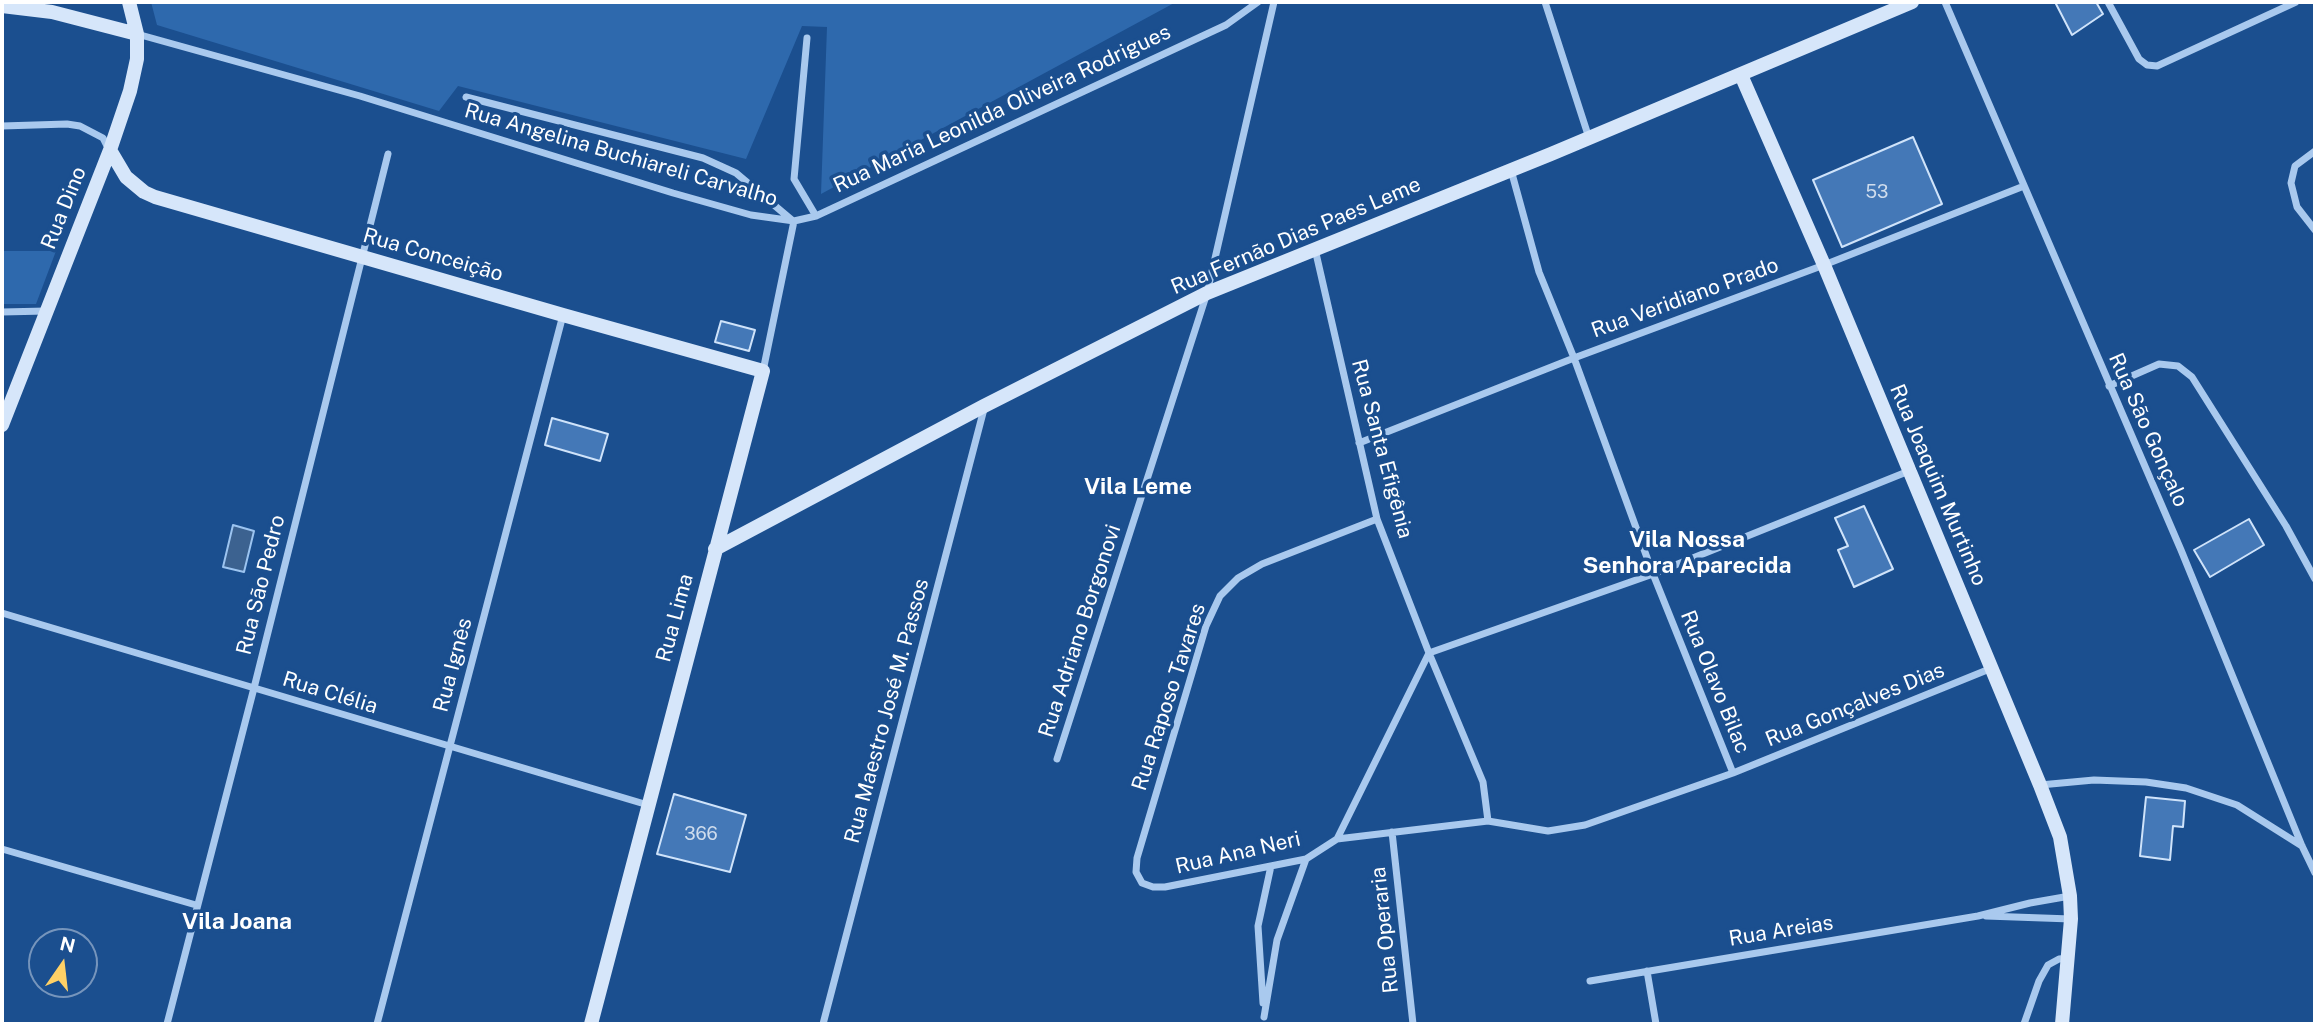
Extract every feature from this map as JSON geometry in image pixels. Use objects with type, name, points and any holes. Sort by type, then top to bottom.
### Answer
[{"type":"main road","name":"Rua Dino","points":[[2,425],[110,150],[130,91],[137,59],[137,34],[129,2]]},
{"type":"main road","name":"Rua Fernão Dias Paes Leme","points":[[715,549],[984,406],[1206,293],[1589,138],[1912,2]]},
{"type":"main road","points":[[2,6],[52,12],[137,34]]},
{"type":"main road","name":"Rua Joaquim Murtinho","points":[[1741,75],[1825,265],[2060,838],[2070,896],[2071,919],[2062,1024]]},
{"type":"main road","name":"Rua Conceição","points":[[110,150],[126,177],[144,192],[763,371]]},
{"type":"main road","name":"Rua Lima","points":[[591,1024],[763,371]]},
{"type":"street","name":"Rua Maria Leonilda Oliveira Rodrigues","points":[[794,222],[816,216],[1226,25],[1258,2]]},
{"type":"street","name":"Rua Adriano Borgonovi","points":[[1057,759],[1206,293],[1274,2]]},
{"type":"street","points":[[1545,2],[1589,138]]},
{"type":"street","name":"Rua São Gonçalo","points":[[1945,2],[2181,550],[2315,873]]},
{"type":"street","points":[[2108,2],[2139,59],[2147,65],[2158,66],[2296,2]]},
{"type":"street","name":"Rua Angelina Buchiareli Carvalho","points":[[137,34],[360,96],[673,193],[751,215],[794,222]]},
{"type":"street","points":[[807,38],[794,179],[816,216]]},
{"type":"street","name":"Rua Angelina Buchiareli Carvalho","points":[[466,97],[703,158],[736,173],[794,222]]},
{"type":"street","points":[[2,126],[80,126],[103,138],[110,150]]},
{"type":"street","points":[[2315,151],[2295,166],[2291,183],[2297,207],[2315,230]]},
{"type":"street","name":"Rua São Pedro","points":[[167,1024],[387,154]]},
{"type":"street","name":"Rua Olavo Bilac","points":[[1511,170],[1539,272],[1574,358],[1653,574],[1733,773]]},
{"type":"street","name":"Rua Veridiano Prado","points":[[1359,443],[2024,186]]},
{"type":"street","name":"Rua Lima","points":[[763,371],[794,222]]},
{"type":"street","name":"Rua Santa Efigênia","points":[[1315,249],[1377,519],[1483,782],[1489,821]]},
{"type":"street","points":[[2,312],[46,311]]},
{"type":"street","name":"Rua Ignês","points":[[377,1024],[563,315]]},
{"type":"street","points":[[2109,386],[2159,364],[2178,366],[2192,377],[2286,526],[2315,579]]},
{"type":"street","name":"Rua Maestro José M. Passos","points":[[823,1024],[984,406]]},
{"type":"street","points":[[1337,839],[1429,653],[1653,574],[1909,471]]},
{"type":"street","name":"Rua Raposo Tavares","points":[[1137,858],[1206,626],[1220,596],[1238,578],[1262,564],[1377,519]]},
{"type":"street","name":"Rua Clélia","points":[[2,613],[648,806]]},
{"type":"street","name":"Rua Gonçalves Dias","points":[[1489,821],[1548,831],[1585,825],[1733,773],[1992,668]]},
{"type":"street","points":[[2040,785],[2094,780],[2146,782],[2186,788],[2237,805],[2302,846]]},
{"type":"street","name":"Rua Ana Neri","points":[[1137,858],[1136,872],[1142,883],[1165,887],[1306,859],[1337,839],[1489,821]]},
{"type":"street","name":"Rua Operaria","points":[[1392,832],[1413,1024]]},
{"type":"street","points":[[2,849],[196,905]]},
{"type":"street","points":[[1264,1021],[1277,940],[1306,859]]},
{"type":"street","points":[[1264,1021],[1258,926],[1271,866]]},
{"type":"street","points":[[1978,916],[2070,896]]},
{"type":"street","points":[[1978,916],[2071,919]]},
{"type":"street","name":"Rua Areias","points":[[1590,981],[1978,916]]},
{"type":"street","points":[[2024,1024],[2039,981],[2048,965],[2059,959],[2069,958]]},
{"type":"street","points":[[1647,971],[1656,1024]]},
{"type":"shaded area","points":[[151,2],[1176,2],[821,194],[827,27],[802,26],[746,159],[458,86],[439,111],[157,25]]},
{"type":"shaded area","points":[[2,251],[56,251],[36,304],[2,304]]},
{"type":"shaded area","points":[[233,525],[254,531],[244,572],[223,567]]},
{"type":"building","points":[[2055,2],[2096,2],[2103,14],[2072,35]]},
{"type":"building","points":[[1913,137],[1942,204],[1842,247],[1813,180]]},
{"type":"building","points":[[721,321],[755,330],[749,351],[715,342]]},
{"type":"building","points":[[552,418],[608,434],[600,461],[545,445]]},
{"type":"building","points":[[1864,506],[1893,569],[1854,587],[1838,550],[1848,546],[1835,518]]},
{"type":"building","points":[[2249,519],[2264,545],[2210,577],[2194,550]]},
{"type":"building","points":[[674,794],[746,815],[730,872],[657,854]]},
{"type":"building","points":[[2146,797],[2185,801],[2183,827],[2173,826],[2170,860],[2140,856]]},
{"type":"district","name":"Vila Leme","points":[[1138,487]]},
{"type":"district","name":"Vila Nossa Senhora Aparecida","points":[[1687,553]]},
{"type":"district","name":"Vila Joana","points":[[237,922]]}]
